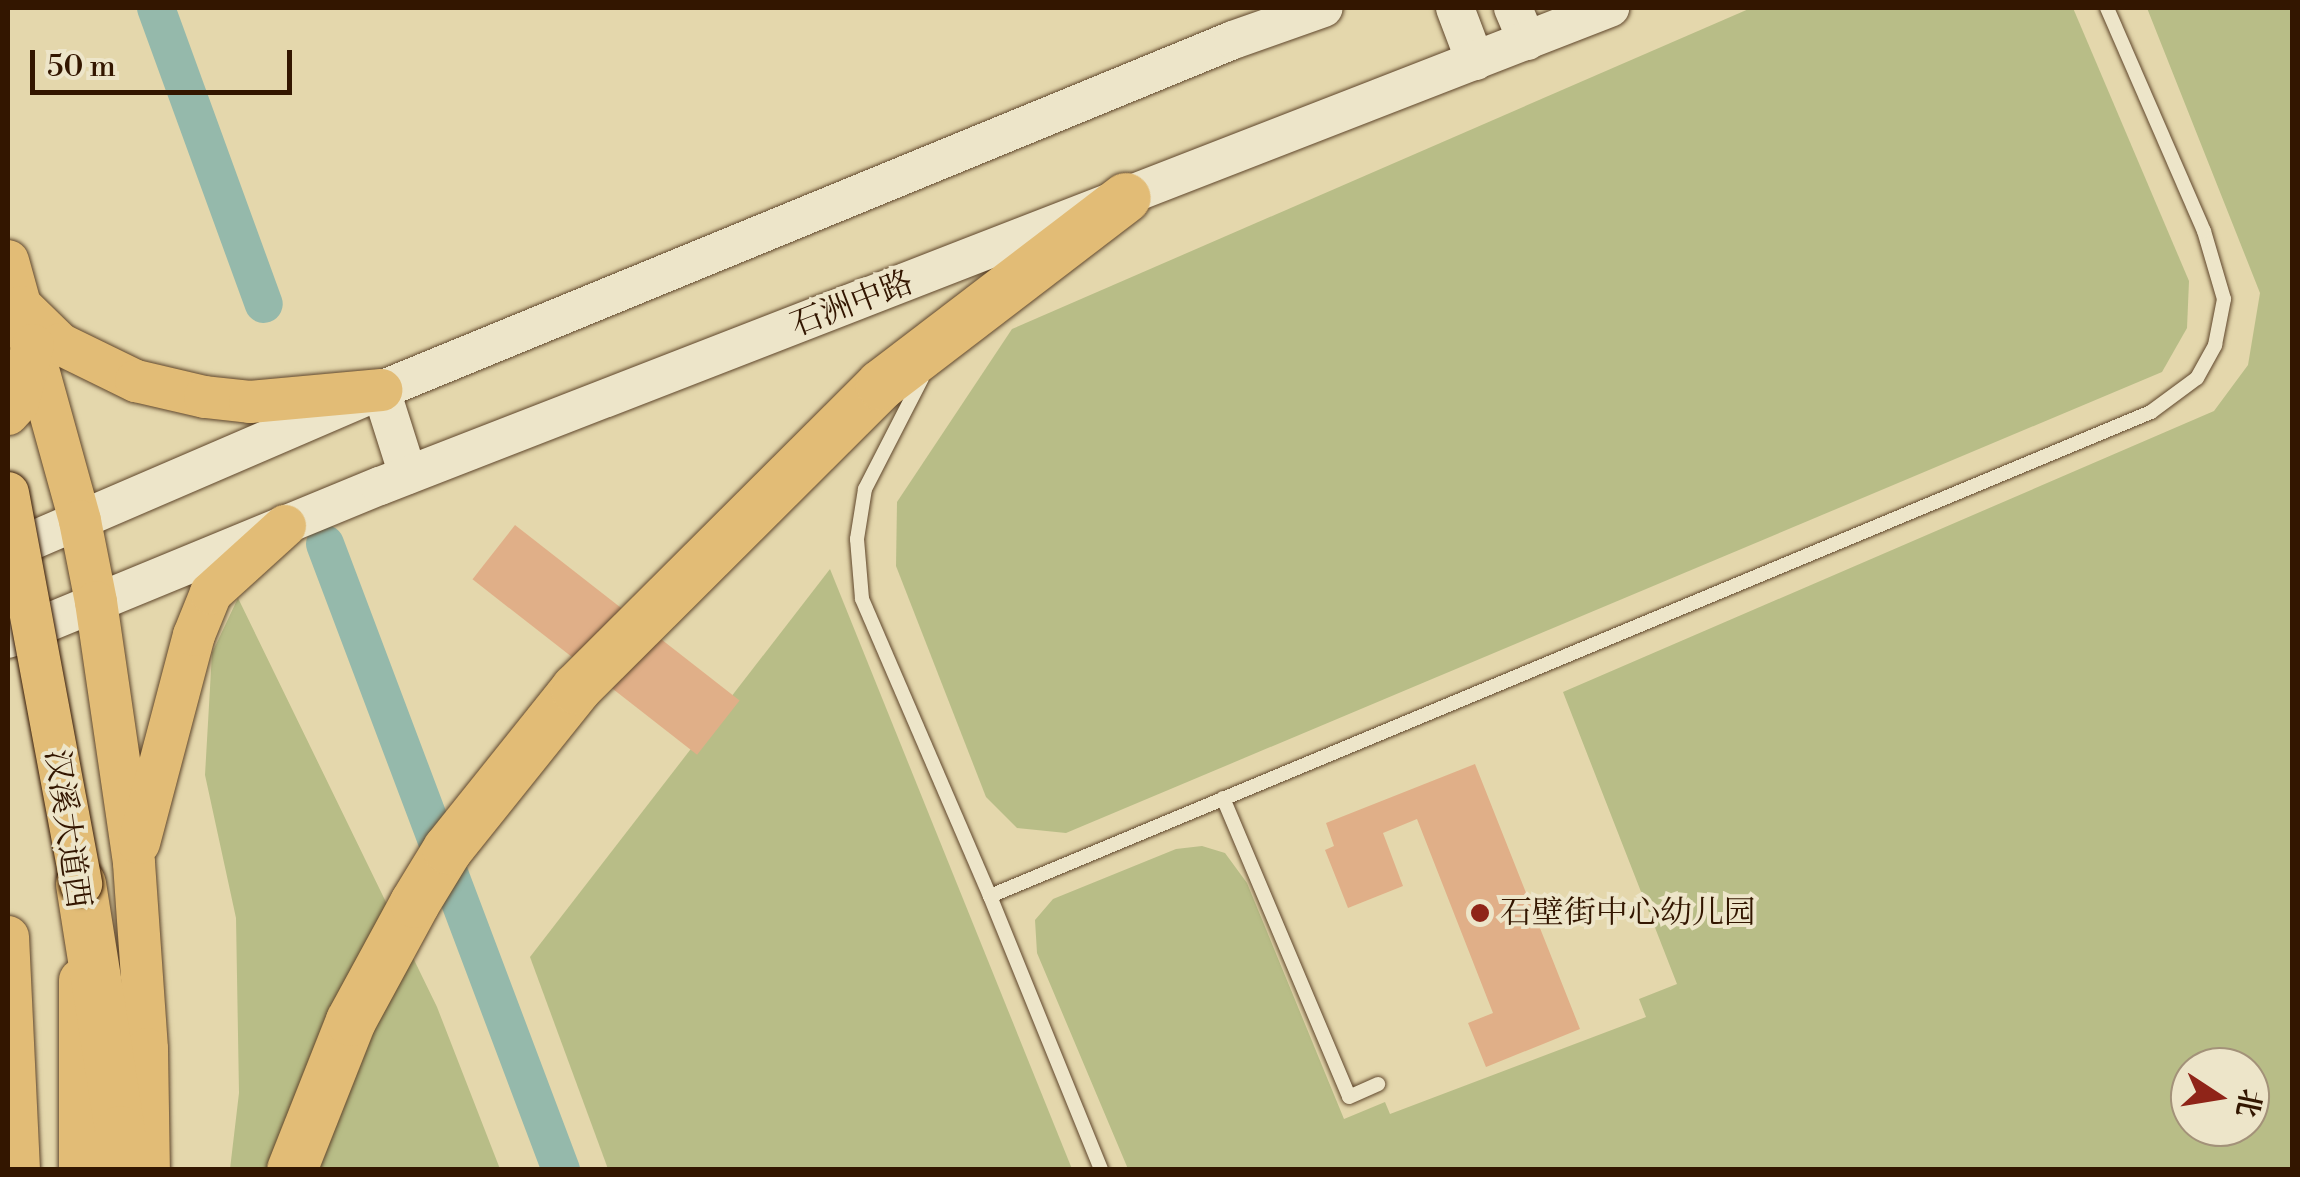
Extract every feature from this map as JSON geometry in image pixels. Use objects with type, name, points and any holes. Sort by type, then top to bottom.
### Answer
[{"type":"highway","points":[[292,1170],[351,1021],[448,849],[576,689],[882,385],[1126,198]]},
{"type":"highway","points":[[80,884],[120,1131],[120,1170]]},
{"type":"main road","points":[[1234,40],[1271,8]]},
{"type":"main road","points":[[8,551],[381,390],[1234,40],[1324,8]]},
{"type":"main road","points":[[1454,8],[1475,61]]},
{"type":"main road","name":"石洲中路","points":[[8,639],[408,475],[1475,61],[1520,24],[1610,8]]},
{"type":"main road","points":[[8,261],[80,521],[96,602],[134,863],[148,1049],[148,1170]]},
{"type":"main road","points":[[28,325],[136,381],[205,397],[250,402],[381,390]]},
{"type":"main road","points":[[8,414],[18,403],[28,325]]},
{"type":"main road","points":[[381,390],[408,475]]},
{"type":"main road","name":"汉溪大道西","points":[[8,493],[80,884],[80,1170]]},
{"type":"main road","points":[[134,863],[194,635],[211,593],[285,526]]},
{"type":"main road","points":[[8,936],[19,1170]]},
{"type":"lane","points":[[990,896],[2151,412],[2198,378],[2215,345],[2224,299],[2204,231],[2107,8]]},
{"type":"lane","points":[[944,338],[865,490],[857,538],[862,599],[990,896],[1100,1170]]},
{"type":"lane","points":[[1223,798],[1348,1097],[1378,1084]]},
{"type":"green space","points":[[1751,8],[2073,8],[2189,281],[2187,328],[2162,372],[1066,833],[1017,828],[986,797],[896,566],[897,502],[1012,329]]},
{"type":"green space","points":[[2147,8],[2292,8],[2292,1169],[1128,1169],[1037,953],[1035,920],[1053,899],[1176,849],[1202,846],[1225,853],[1247,883],[1344,1119],[1385,1102],[1390,1114],[1646,1017],[1639,999],[1677,984],[1563,692],[2214,411],[2248,365],[2260,293]]},
{"type":"green space","points":[[830,569],[1072,1169],[608,1169],[530,957]]},
{"type":"green space","points":[[238,598],[437,1007],[500,1169],[230,1169],[239,1093],[236,918],[205,775],[212,653]]},
{"type":"building","points":[[515,525],[740,700],[697,755],[473,579]]},
{"type":"building","points":[[1475,764],[1580,1029],[1486,1067],[1468,1023],[1493,1013],[1417,819],[1383,833],[1403,886],[1348,908],[1325,850],[1334,846],[1326,823]]},
{"type":"waterway","points":[[156,8],[264,304]]},
{"type":"waterway","points":[[325,544],[561,1170]]},
{"type":"place","name":"石壁街中心幼儿园","points":[[1480,913]]}]
